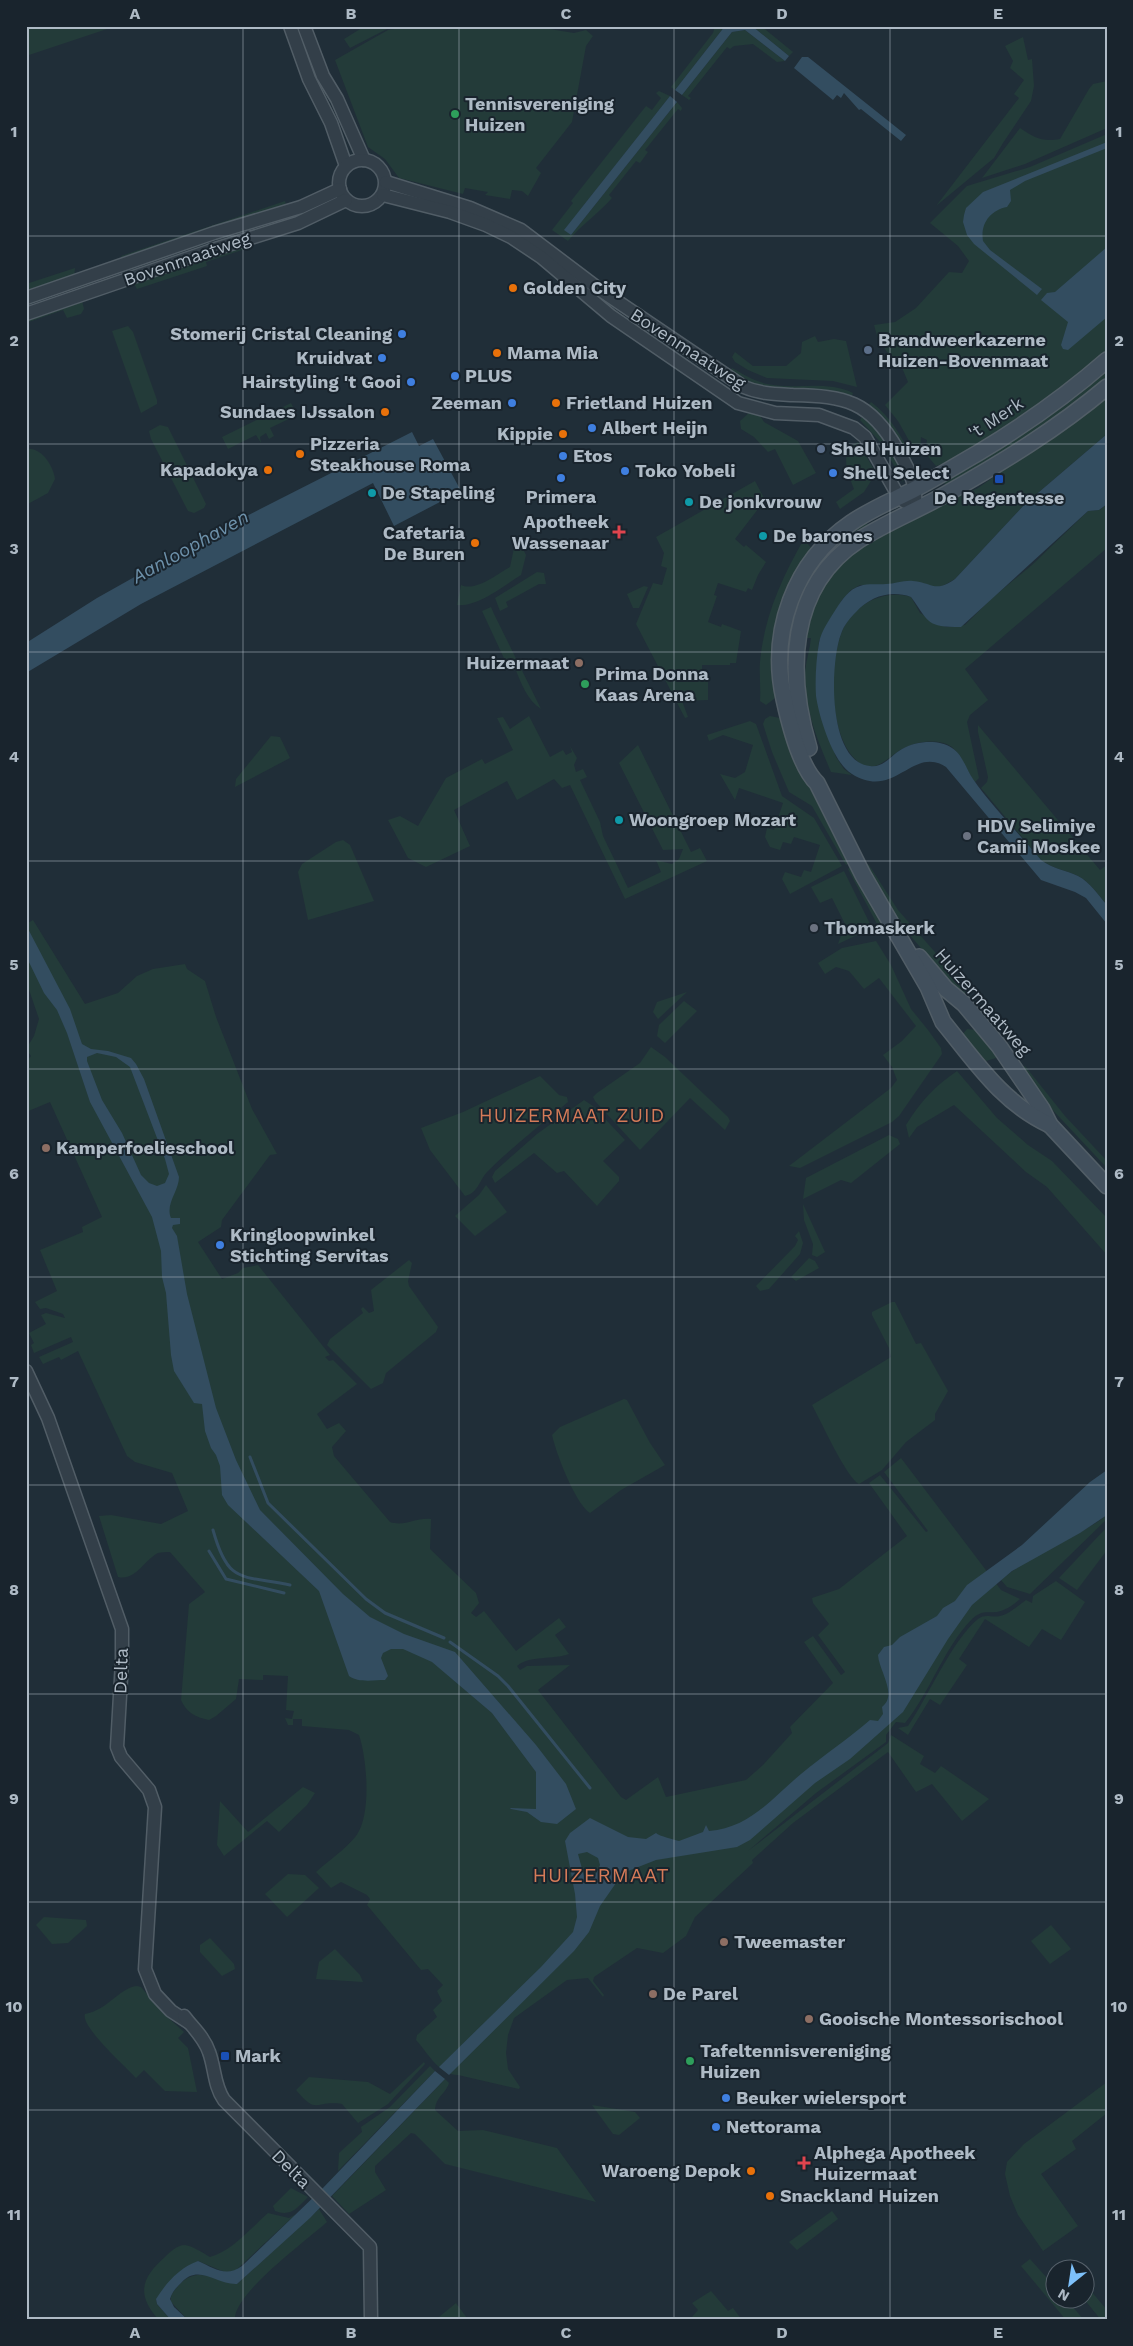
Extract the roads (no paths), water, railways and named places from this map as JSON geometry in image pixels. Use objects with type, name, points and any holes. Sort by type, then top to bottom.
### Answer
[{"type":"main road","name":"'t Merk","points":[[899,497],[1016,429],[1054,403],[1107,360]]},
{"type":"main road","points":[[915,509],[944,495],[1028,446],[1087,404],[1107,387]]},
{"type":"main road","name":"Huizermaatweg","points":[[899,497],[852,522],[830,540],[809,563],[794,593],[781,632],[780,672],[786,708],[812,778],[817,783],[863,875],[928,987],[937,1011],[1003,1095],[1017,1106],[1050,1125]]},
{"type":"main road","name":"Huizermaatweg","points":[[817,783],[818,778],[803,727],[796,688],[796,648],[802,617],[812,592],[826,569],[858,541],[915,509]]},
{"type":"main road","name":"Huizermaatweg","points":[[786,708],[796,688]]},
{"type":"main road","name":"Huizermaatweg","points":[[786,708],[793,713],[797,723],[803,727]]},
{"type":"main road","name":"Huizermaatweg","points":[[898,933],[972,1015],[1008,1059],[1042,1109],[1050,1125],[1107,1186]]},
{"type":"main road","points":[[951,1031],[959,1020],[972,1015]]},
{"type":"main road","points":[[987,1075],[1000,1070],[1008,1059]]},
{"type":"street","points":[[290,26],[309,79],[331,124],[346,166]]},
{"type":"street","points":[[304,26],[323,76],[336,99],[364,160]]},
{"type":"street","points":[[364,160],[379,167],[386,182],[383,196],[378,201],[367,206],[356,206],[346,200],[340,189],[339,178],[346,166],[354,161],[364,160]]},
{"type":"street","name":"Bovenmaatweg","points":[[386,182],[470,208],[510,224],[532,236],[599,289],[744,387],[766,394],[832,397],[858,406],[873,417],[886,431],[916,488]]},
{"type":"street","name":"Bovenmaatweg","points":[[26,298],[214,233],[301,207],[340,189]]},
{"type":"street","name":"Bovenmaatweg","points":[[383,196],[450,212],[486,225],[511,237],[541,257],[611,316],[738,402],[775,412],[819,415],[849,425],[866,437],[899,497],[915,509]]},
{"type":"street","name":"Bovenmaatweg","points":[[26,314],[209,251],[298,223],[346,200]]},
{"type":"street","points":[[915,509],[916,488]]},
{"type":"street","name":"Delta","points":[[26,1371],[51,1427],[122,1629],[117,1747],[121,1757],[149,1790],[155,1808],[145,1964],[147,1976],[156,1982],[203,2038],[209,2052],[218,2088],[224,2100],[370,2247],[371,2320]]},
{"type":"water","points":[[725,26],[752,26],[789,56],[785,61],[745,30],[732,32],[682,95],[675,90]]},
{"type":"water","points":[[802,57],[808,57],[906,135],[901,141],[861,109],[859,110],[844,93],[841,98],[837,95],[833,100],[794,68]]},
{"type":"water","points":[[670,96],[677,102],[571,235],[564,230]]},
{"type":"water","points":[[1107,142],[1107,148],[1025,181],[1010,190],[1011,201],[1007,207],[996,211],[985,223],[983,241],[990,250],[1042,289],[1037,295],[974,244],[967,235],[963,222],[966,208],[983,192]]},
{"type":"water","points":[[1107,247],[1107,317],[1068,350],[1063,349],[1061,345],[1068,322],[1041,300],[1047,293],[1055,292]]},
{"type":"water","name":"Aanloophaven","points":[[412,432],[419,446],[433,439],[461,491],[394,526],[373,483],[141,604],[26,673],[26,643],[97,598],[211,534]]},
{"type":"water","points":[[1107,434],[1107,504],[1099,510],[1088,511],[961,627],[941,626],[930,622],[911,597],[904,595],[889,594],[875,598],[862,606],[842,631],[837,648],[834,687],[835,709],[839,730],[846,748],[856,760],[870,766],[879,765],[908,746],[927,742],[941,743],[952,748],[959,754],[973,779],[989,800],[1041,860],[1078,876],[1094,889],[1107,905],[1107,924],[1086,898],[1041,880],[946,767],[934,762],[923,763],[892,778],[880,781],[867,781],[852,774],[839,760],[828,739],[816,696],[816,683],[817,656],[822,634],[836,609],[849,592],[856,587],[866,585],[910,581],[943,586],[955,579],[1025,504]]},
{"type":"water","points":[[26,925],[70,1009],[82,1044],[91,1049],[108,1051],[131,1058],[144,1079],[179,1177],[170,1213],[171,1218],[180,1218],[180,1224],[173,1225],[172,1228],[177,1236],[187,1294],[216,1408],[236,1460],[260,1510],[343,1594],[370,1617],[404,1634],[455,1652],[536,1745],[566,1784],[576,1809],[557,1824],[541,1822],[527,1812],[510,1808],[536,1809],[536,1772],[492,1713],[432,1662],[403,1649],[391,1649],[383,1653],[381,1658],[388,1676],[385,1680],[361,1680],[349,1676],[319,1591],[228,1505],[222,1495],[220,1466],[205,1431],[202,1404],[194,1403],[174,1371],[166,1293],[162,1277],[161,1251],[152,1217],[90,1102],[67,1033],[57,1010],[44,993],[26,956]],"holes":[[[97,1053],[116,1057],[130,1067],[165,1159],[169,1174],[165,1183],[157,1186],[149,1183],[141,1175],[122,1133],[102,1100],[87,1061],[87,1057]]]},
{"type":"water","points":[[1107,1470],[1107,1515],[1080,1533],[1012,1571],[972,1605],[948,1639],[903,1712],[850,1759],[815,1783],[750,1840],[737,1847],[656,1860],[623,1873],[600,1906],[589,1932],[574,1951],[449,2075],[439,2067],[541,1967],[573,1932],[577,1917],[575,1894],[565,1841],[570,1833],[590,1818],[628,1837],[646,1839],[656,1833],[679,1841],[703,1832],[706,1825],[709,1831],[724,1829],[737,1824],[760,1810],[790,1783],[870,1720],[878,1721],[883,1714],[882,1707],[888,1696],[888,1689],[878,1655],[884,1647],[892,1645],[900,1637],[937,1616],[943,1608],[955,1601],[967,1585],[1022,1545],[1090,1482]],"holes":[[[587,1852],[598,1858],[600,1865],[594,1878],[584,1876],[578,1854]]]},
{"type":"water","points":[[435,2071],[445,2079],[310,2218],[237,2284],[201,2275],[188,2277],[176,2288],[170,2299],[174,2307],[188,2320],[171,2320],[157,2304],[156,2299],[174,2277],[198,2261],[225,2272],[236,2270],[242,2266],[322,2189]]},
{"type":"waterway","points":[[250,1457],[268,1503],[366,1599],[385,1613],[444,1638]]},
{"type":"waterway","points":[[213,1530],[224,1560],[238,1574],[290,1585]]},
{"type":"waterway","points":[[209,1551],[226,1579],[284,1593]]},
{"type":"waterway","points":[[450,1642],[498,1676],[508,1686],[590,1788]]},
{"type":"place","name":"Tennisvereniging Huizen","points":[[455,114]]},
{"type":"place","name":"Golden City","points":[[513,288]]},
{"type":"place","name":"Stomerij Cristal Cleaning","points":[[402,334]]},
{"type":"place","name":"Brandweerkazerne Huizen-Bovenmaat","points":[[868,350]]},
{"type":"place","name":"Mama Mia","points":[[497,353]]},
{"type":"place","name":"Kruidvat","points":[[382,358]]},
{"type":"place","name":"PLUS","points":[[455,376]]},
{"type":"place","name":"Hairstyling 't Gooi","points":[[411,382]]},
{"type":"place","name":"Zeeman","points":[[512,403]]},
{"type":"place","name":"Frietland Huizen","points":[[556,403]]},
{"type":"place","name":"Sundaes IJssalon","points":[[385,412]]},
{"type":"place","name":"Albert Heijn","points":[[592,428]]},
{"type":"place","name":"Kippie","points":[[563,434]]},
{"type":"place","name":"Shell Huizen","points":[[821,449]]},
{"type":"place","name":"Pizzeria Steakhouse Roma","points":[[300,454]]},
{"type":"place","name":"Etos","points":[[563,456]]},
{"type":"place","name":"Kapadokya","points":[[268,470]]},
{"type":"place","name":"Toko Yobeli","points":[[625,471]]},
{"type":"place","name":"Shell Select","points":[[833,473]]},
{"type":"place","name":"Primera","points":[[561,478]]},
{"type":"place","name":"De Regentesse","points":[[999,479]]},
{"type":"place","name":"De Stapeling","points":[[372,493]]},
{"type":"place","name":"De jonkvrouw","points":[[689,502]]},
{"type":"place","name":"Apotheek Wassenaar","points":[[619,532]]},
{"type":"place","name":"De barones","points":[[763,536]]},
{"type":"place","name":"Cafetaria De Buren","points":[[475,543]]},
{"type":"place","name":"Huizermaat","points":[[579,663]]},
{"type":"place","name":"Prima Donna Kaas Arena","points":[[585,684]]},
{"type":"place","name":"Woongroep Mozart","points":[[619,820]]},
{"type":"place","name":"HDV Selimiye Camii Moskee","points":[[967,836]]},
{"type":"place","name":"Thomaskerk","points":[[814,928]]},
{"type":"place","name":"Kamperfoelieschool","points":[[46,1148]]},
{"type":"place","name":"Kringloopwinkel Stichting Servitas","points":[[220,1245]]},
{"type":"place","name":"Tweemaster","points":[[724,1942]]},
{"type":"place","name":"De Parel","points":[[653,1994]]},
{"type":"place","name":"Gooische Montessorischool","points":[[809,2019]]},
{"type":"place","name":"Mark","points":[[225,2056]]},
{"type":"place","name":"Tafeltennisvereniging Huizen","points":[[690,2061]]},
{"type":"place","name":"Beuker wielersport","points":[[726,2098]]},
{"type":"place","name":"Nettorama","points":[[716,2127]]},
{"type":"place","name":"Alphega Apotheek Huizermaat","points":[[804,2163]]},
{"type":"place","name":"Waroeng Depok","points":[[751,2171]]},
{"type":"place","name":"Snackland Huizen","points":[[770,2196]]},
{"type":"district","name":"HUIZERMAAT ZUID","points":[[572,1115]]},
{"type":"district","name":"HUIZERMAAT","points":[[601,1875]]}]
